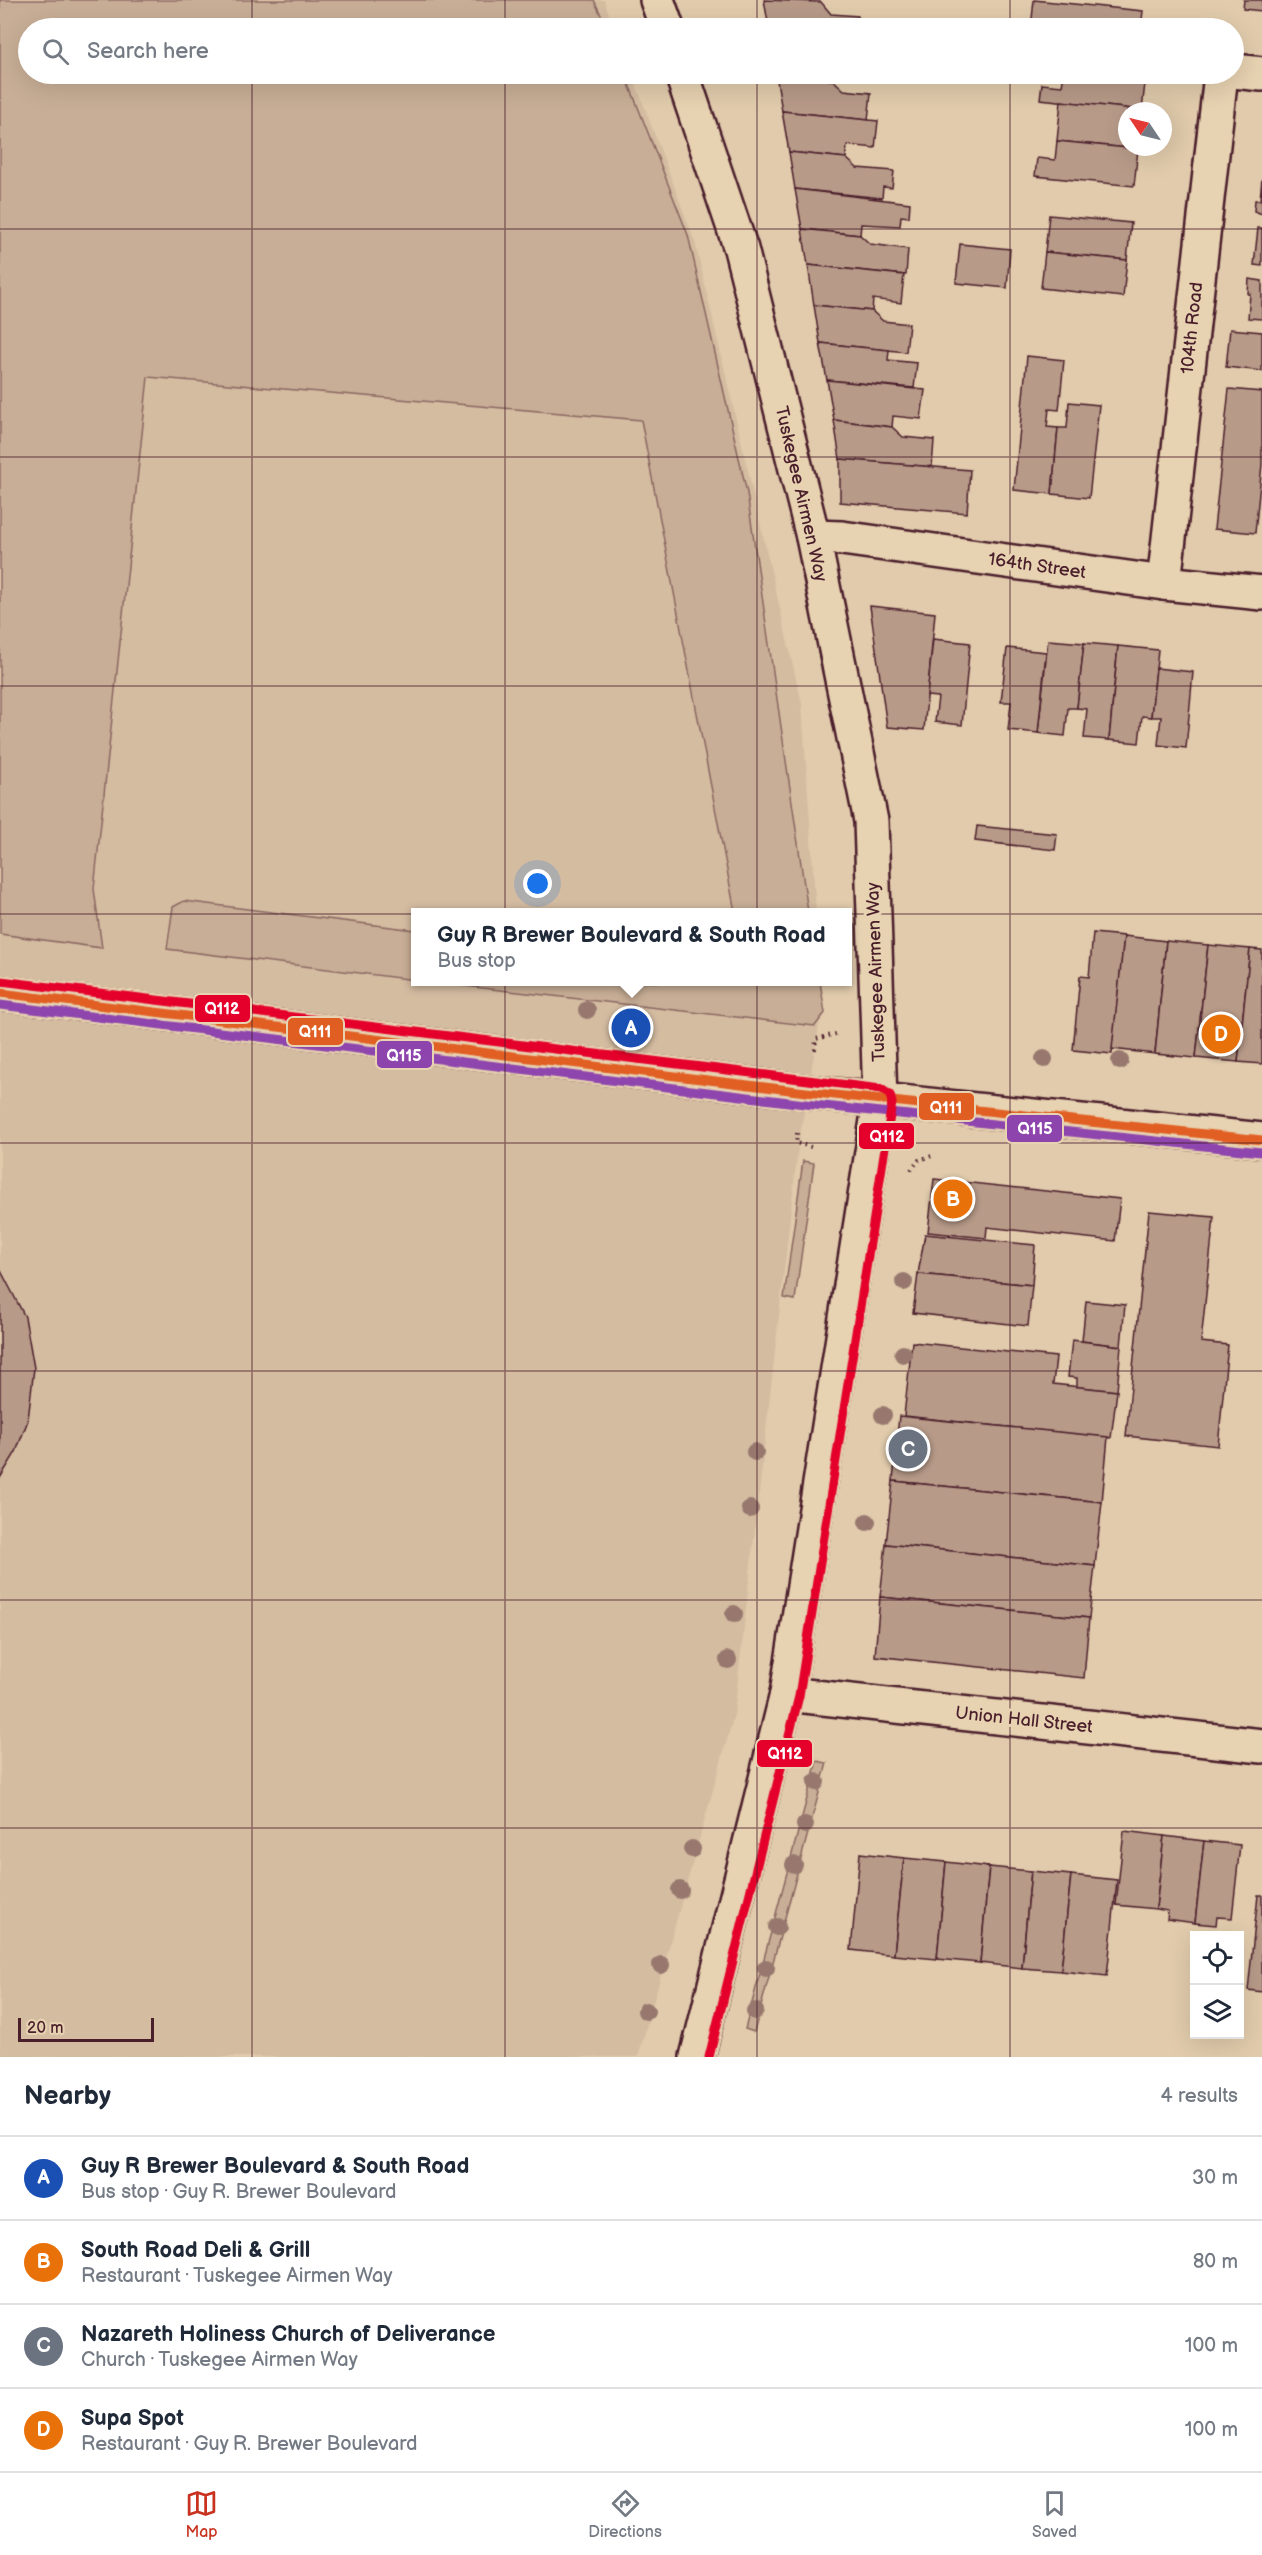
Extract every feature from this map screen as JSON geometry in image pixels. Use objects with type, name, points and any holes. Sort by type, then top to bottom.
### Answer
[{"type":"street","points":[[657,0],[663,18]]},
{"type":"street","points":[[1244,72],[1262,74]]},
{"type":"street","name":"Tuskegee Airmen Way","points":[[685,84],[741,249],[813,537],[871,821],[880,1101],[787,1694],[697,2057]]},
{"type":"street","name":"104th Road","points":[[1164,583],[1220,84]]},
{"type":"street","name":"164th Street","points":[[813,537],[842,538],[1164,583],[1262,593]]},
{"type":"street","points":[[0,993],[880,1101],[1262,1140]]},
{"type":"street","name":"Union Hall Street","points":[[787,1694],[1262,1746]]},
{"type":"path","points":[[815,1050],[816,1039],[836,1034]]},
{"type":"path","points":[[797,1131],[796,1143],[811,1147]]},
{"type":"path","points":[[911,1170],[919,1160],[932,1156]]},
{"type":"shaded area","points":[[0,0],[604,0],[610,18],[18,18],[18,84],[636,84],[695,242],[802,704],[816,908],[411,908],[411,986],[820,986],[822,1009],[798,1147],[734,1715],[638,2057],[0,2057]]},
{"type":"shaded area","points":[[0,0],[594,0],[602,18],[18,18],[18,84],[629,84],[688,235],[747,493],[807,908],[734,908],[641,420],[148,377],[94,889],[102,948],[0,934]]},
{"type":"shaded area","points":[[184,901],[411,929],[411,980],[167,949],[173,907]]},
{"type":"shaded area","points":[[465,986],[821,986],[825,1013],[815,1026]]},
{"type":"shaded area","points":[[803,1161],[814,1163],[795,1300],[784,1298]]},
{"type":"shaded area","points":[[817,1761],[827,1763],[754,2032],[745,2029]]},
{"type":"building","points":[[764,0],[821,2],[831,14],[858,16],[858,18],[767,18]]},
{"type":"building","points":[[1034,0],[1143,11],[1142,18],[1032,18]]},
{"type":"building","points":[[1244,0],[1262,0],[1262,11],[1243,9]]},
{"type":"building","points":[[778,84],[837,84],[844,90],[871,93],[868,120],[782,111]]},
{"type":"building","points":[[1042,84],[1062,86],[1062,84],[1145,84],[1143,102],[1118,102],[1118,107],[1040,99]]},
{"type":"building","points":[[1061,101],[1118,107],[1118,147],[1057,141]]},
{"type":"building","points":[[782,111],[878,121],[875,148],[847,145],[846,158],[789,152]]},
{"type":"building","points":[[1057,141],[1118,147],[1118,156],[1137,156],[1134,186],[1035,176],[1037,158],[1055,160]]},
{"type":"building","points":[[789,152],[846,158],[857,168],[894,171],[892,188],[883,187],[882,198],[795,189]]},
{"type":"building","points":[[1262,178],[1262,214],[1254,211],[1255,200],[1260,200]]},
{"type":"building","points":[[795,189],[910,203],[909,217],[901,216],[900,226],[861,224],[860,235],[802,229]]},
{"type":"building","points":[[1049,215],[1131,223],[1127,260],[1045,252]]},
{"type":"building","points":[[1258,228],[1262,228],[1262,266],[1254,265]]},
{"type":"building","points":[[802,229],[860,235],[870,244],[908,249],[906,275],[808,265]]},
{"type":"building","points":[[960,244],[1010,249],[1007,288],[956,283]]},
{"type":"building","points":[[1045,252],[1127,260],[1123,297],[1041,288]]},
{"type":"building","points":[[808,265],[904,275],[901,303],[873,299],[872,311],[814,305]]},
{"type":"building","points":[[1249,279],[1262,281],[1262,319],[1248,318]]},
{"type":"building","points":[[814,305],[872,311],[883,321],[909,324],[906,352],[820,343]]},
{"type":"building","points":[[1230,329],[1262,332],[1262,371],[1226,367]]},
{"type":"building","points":[[820,343],[889,350],[888,360],[917,363],[914,388],[827,380]]},
{"type":"building","points":[[1027,356],[1064,360],[1059,410],[1049,409],[1047,427],[1058,428],[1052,494],[1014,490]]},
{"type":"building","points":[[827,380],[925,390],[921,419],[893,416],[892,427],[834,420]]},
{"type":"building","points":[[1229,389],[1262,392],[1262,464],[1255,533],[1214,529]]},
{"type":"building","points":[[1069,402],[1099,405],[1089,498],[1052,494],[1058,428],[1067,428]]},
{"type":"building","points":[[834,420],[892,427],[903,437],[934,440],[932,467],[840,459]]},
{"type":"building","points":[[840,459],[970,470],[967,513],[840,502]]},
{"type":"building","points":[[870,606],[935,613],[924,730],[887,727]]},
{"type":"building","points":[[933,639],[970,643],[962,725],[935,722],[938,697],[927,696]]},
{"type":"building","points":[[1048,640],[1084,643],[1077,708],[1068,708],[1065,736],[1038,733]]},
{"type":"building","points":[[1084,643],[1118,646],[1109,740],[1084,738],[1087,709],[1077,708]]},
{"type":"building","points":[[1118,646],[1158,650],[1151,717],[1142,716],[1139,743],[1109,740]]},
{"type":"building","points":[[1007,648],[1046,652],[1038,733],[1008,730],[1011,702],[1001,702]]},
{"type":"building","points":[[1156,668],[1193,672],[1186,748],[1158,745],[1161,717],[1151,717]]},
{"type":"building","points":[[977,826],[1057,834],[1055,850],[975,841]]},
{"type":"building","points":[[1093,933],[1124,936],[1112,1054],[1073,1050],[1080,976],[1089,977]]},
{"type":"building","points":[[1124,936],[1166,941],[1155,1054],[1112,1049]]},
{"type":"building","points":[[1166,941],[1208,945],[1196,1058],[1155,1054]]},
{"type":"building","points":[[1208,945],[1250,949],[1238,1062],[1196,1058]]},
{"type":"building","points":[[1250,949],[1262,950],[1262,1064],[1238,1062]]},
{"type":"building","points":[[934,1179],[1120,1199],[1115,1241],[987,1227],[986,1238],[928,1232]]},
{"type":"building","points":[[1149,1211],[1214,1217],[1201,1342],[1228,1345],[1218,1446],[1126,1436]]},
{"type":"building","points":[[925,1234],[1035,1245],[1032,1285],[918,1274]]},
{"type":"building","points":[[0,1269],[25,1317],[34,1368],[28,1420],[16,1452],[0,1478]]},
{"type":"building","points":[[918,1274],[1032,1285],[1028,1326],[913,1313]]},
{"type":"building","points":[[1086,1301],[1125,1305],[1121,1346],[1082,1341]]},
{"type":"building","points":[[1072,1340],[1121,1346],[1117,1391],[1077,1387],[1077,1378],[1068,1377]]},
{"type":"building","points":[[912,1342],[1056,1357],[1053,1384],[1117,1391],[1111,1438],[904,1416]]},
{"type":"building","points":[[899,1416],[1108,1437],[1102,1502],[893,1481]]},
{"type":"building","points":[[893,1481],[1102,1502],[1095,1566],[886,1544]]},
{"type":"building","points":[[886,1544],[1095,1566],[1089,1618],[880,1597]]},
{"type":"building","points":[[880,1597],[1089,1618],[1084,1678],[875,1656]]},
{"type":"building","points":[[1124,1831],[1164,1836],[1156,1909],[1116,1905]]},
{"type":"building","points":[[1164,1836],[1204,1841],[1195,1923],[1167,1919],[1168,1911],[1156,1909]]},
{"type":"building","points":[[1204,1841],[1240,1845],[1232,1918],[1217,1917],[1216,1925],[1195,1923]]},
{"type":"building","points":[[860,1853],[904,1858],[894,1955],[851,1950]]},
{"type":"building","points":[[904,1858],[946,1862],[937,1959],[894,1955]]},
{"type":"building","points":[[946,1862],[989,1867],[980,1963],[937,1959]]},
{"type":"building","points":[[989,1867],[1031,1871],[1022,1968],[980,1963]]},
{"type":"building","points":[[1031,1871],[1071,1875],[1061,1971],[1022,1968]]},
{"type":"building","points":[[1071,1875],[1117,1880],[1107,1976],[1061,1971]]},
{"type":"building","points":[[1258,1895],[1262,1895],[1262,1992],[1248,1990]]},
{"type":"transit line","name":"Q112","points":[[1,981],[881,1089],[890,1095],[892,1103],[799,1696],[709,2057]]},
{"type":"transit line","name":"Q111","points":[[0,993],[806,1092],[1262,1140]]},
{"type":"transit line","name":"Q115","points":[[0,1005],[805,1104],[1261,1152]]},
{"type":"place","name":"Guy R Brewer Boulevard & South Road","points":[[631,1028]]},
{"type":"place","name":"Supa Spot","points":[[1221,1034]]},
{"type":"place","name":"South Road Deli & Grill","points":[[953,1199]]},
{"type":"place","name":"Nazareth Holiness Church of Deliverance","points":[[908,1449]]}]
